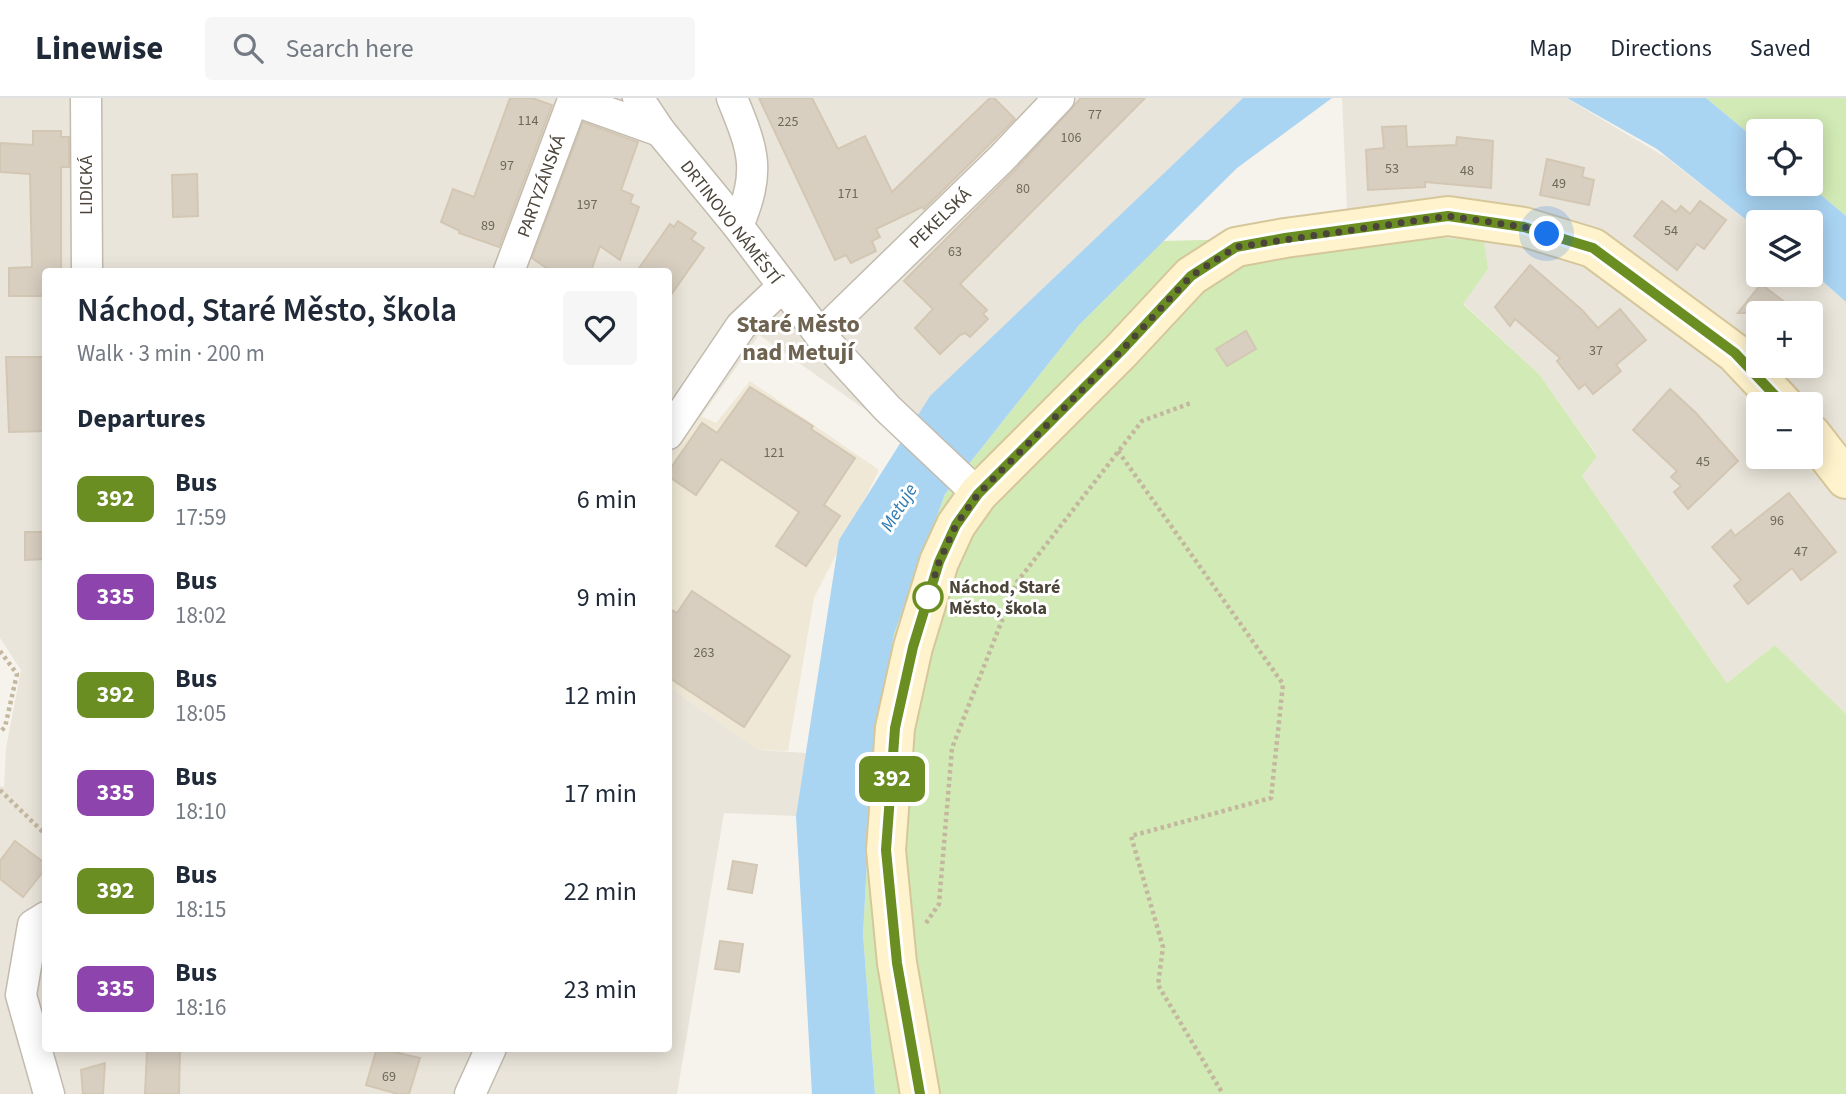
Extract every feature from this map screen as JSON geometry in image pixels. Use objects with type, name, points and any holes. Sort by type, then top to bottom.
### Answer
[{"type":"street","name":"LIDICKÁ","points":[[86,98],[86,268]]},
{"type":"street","points":[[638,98],[660,131]]},
{"type":"street","points":[[732,98],[748,138],[754,169],[751,194],[738,226]]},
{"type":"street","name":"PEKELSKÁ","points":[[820,335],[1001,159],[1059,98]]},
{"type":"street","name":"PARTYZÁNSKÁ","points":[[510,268],[572,99],[660,131]]},
{"type":"street","name":"DRTINOVO NÁMĚSTÍ","points":[[660,131],[738,226],[820,335],[887,408],[971,486]]},
{"type":"street","points":[[920,1094],[897,963],[886,850],[895,728],[913,647],[939,562],[971,486],[1121,351],[1191,276],[1236,247],[1448,216],[1524,227],[1593,248],[1735,353],[1772,392]]},
{"type":"street","points":[[672,428],[741,326],[782,287]]},
{"type":"street","points":[[1823,449],[1846,479]]},
{"type":"street","points":[[42,919],[33,925],[21,995],[49,1094]]},
{"type":"street","points":[[470,1094],[489,1052]]},
{"type":"path","points":[[897,963],[939,904],[952,748],[1017,582],[1142,421],[1191,403]]},
{"type":"path","points":[[1118,452],[1283,684],[1271,798],[1130,836],[1163,947],[1158,985],[1223,1094]]},
{"type":"path","points":[[0,651],[17,674],[5,727],[0,732]]},
{"type":"path","points":[[0,790],[42,831]]},
{"type":"shaded area","points":[[0,98],[1243,98],[904,437],[759,335],[672,458],[672,268],[42,268],[42,1052],[672,1052],[672,689],[759,750],[806,753],[796,816],[724,813],[677,1094],[0,1094],[0,786],[4,787],[6,748],[21,670],[0,638]]},
{"type":"shaded area","points":[[1342,98],[1566,98],[1667,158],[1746,220],[1746,287],[1823,287],[1823,282],[1846,302],[1846,714],[1775,645],[1727,683],[1582,476],[1597,455],[1539,374],[1463,303],[1488,269],[1348,231]]},
{"type":"shaded area","points":[[750,381],[879,470],[814,598],[788,751],[759,750],[672,689],[672,458],[701,416],[716,423]]},
{"type":"green space","points":[[1706,98],[1846,98],[1846,216],[1822,196],[1823,119],[1746,119],[1746,131]]},
{"type":"green space","points":[[1348,231],[1484,241],[1488,269],[1463,304],[1539,374],[1597,456],[1582,476],[1727,683],[1775,645],[1846,714],[1846,1094],[875,1094],[863,934],[872,770],[894,634],[945,494],[1079,325],[1163,241],[1285,238]]},
{"type":"water","name":"Metuje","points":[[1243,98],[1332,98],[1237,168],[1079,325],[945,494],[894,634],[872,770],[863,934],[875,1094],[812,1094],[796,816],[839,540],[930,396]]},
{"type":"water","points":[[1567,98],[1706,98],[1746,131],[1746,196],[1822,196],[1846,216],[1846,302],[1823,282],[1823,210],[1746,210],[1746,220],[1657,149]]},
{"type":"building","points":[[510,98],[532,98],[552,105],[499,247],[459,233],[460,231],[441,222],[453,189],[474,197]]},
{"type":"building","points":[[759,98],[812,98],[838,149],[865,136],[892,192],[990,98],[994,98],[1015,119],[924,209],[922,207],[876,229],[880,237],[872,241],[876,251],[851,263],[846,255],[835,260]]},
{"type":"building","points":[[1081,98],[1145,98],[960,284],[987,310],[983,314],[988,319],[970,337],[965,333],[960,335],[940,354],[915,328],[933,309],[904,281],[1014,171]]},
{"type":"building","points":[[583,122],[638,142],[621,190],[633,195],[630,203],[639,207],[620,260],[600,246],[592,268],[547,268],[532,258]]},
{"type":"building","points":[[1406,126],[1407,147],[1456,145],[1457,137],[1493,141],[1491,188],[1425,182],[1425,187],[1368,190],[1366,150],[1384,148],[1382,127]]},
{"type":"building","points":[[33,131],[61,131],[61,137],[69,137],[69,167],[61,167],[61,268],[42,268],[42,296],[9,296],[9,268],[32,267],[30,174],[0,172],[0,143],[33,145]]},
{"type":"building","points":[[1547,159],[1584,168],[1582,177],[1594,180],[1589,205],[1540,195]]},
{"type":"building","points":[[197,174],[198,216],[173,217],[172,175]]},
{"type":"building","points":[[1662,201],[1676,212],[1681,206],[1690,214],[1700,201],[1726,220],[1704,249],[1697,244],[1677,270],[1634,236]]},
{"type":"building","points":[[678,221],[696,233],[691,239],[704,248],[672,293],[672,268],[639,268],[670,224],[674,227]]},
{"type":"building","points":[[1530,265],[1582,310],[1598,328],[1620,309],[1646,340],[1616,365],[1621,371],[1593,394],[1585,384],[1579,389],[1557,361],[1560,358],[1515,319],[1510,326],[1495,307]]},
{"type":"building","points":[[1759,287],[1765,287],[1783,301],[1748,301]]},
{"type":"building","points":[[1746,303],[1746,313],[1738,313]]},
{"type":"building","points":[[1246,331],[1256,349],[1227,366],[1216,349]]},
{"type":"building","points":[[6,357],[42,357],[42,431],[9,432]]},
{"type":"building","points":[[750,387],[813,426],[811,429],[855,458],[824,505],[840,516],[806,566],[776,546],[799,512],[721,459],[696,495],[672,479],[672,466],[702,423],[717,433]]},
{"type":"building","points":[[1670,389],[1696,413],[1738,461],[1688,509],[1674,492],[1681,486],[1671,477],[1677,471],[1633,430]]},
{"type":"building","points":[[1789,493],[1836,552],[1801,580],[1792,568],[1748,604],[1734,586],[1741,580],[1712,547],[1731,530],[1735,536]]},
{"type":"building","points":[[25,532],[42,532],[42,559],[25,560]]},
{"type":"building","points":[[692,591],[790,656],[744,727],[672,680],[672,610],[677,613]]},
{"type":"building","points":[[15,841],[42,861],[42,873],[23,897],[0,879],[0,861]]},
{"type":"building","points":[[733,861],[757,865],[752,893],[728,889]]},
{"type":"building","points":[[720,941],[743,944],[739,972],[715,969]]},
{"type":"building","points":[[147,1052],[180,1052],[179,1094],[145,1094]]},
{"type":"building","points":[[376,1052],[394,1052],[420,1058],[409,1094],[398,1094],[366,1085]]},
{"type":"building","points":[[105,1063],[103,1094],[83,1094],[81,1070]]},
{"type":"bus line","name":"392","points":[[920,1094],[897,963],[886,850],[895,728],[913,647],[939,562],[956,525],[978,494],[1121,351],[1191,276],[1236,247],[1285,238],[1448,216],[1524,227],[1593,248],[1735,353],[1772,392]]},
{"type":"place","name":"Náchod, Staré Město, škola","points":[[928,597]]},
{"type":"district","name":"Staré Město nad Metují","points":[[798,338]]},
{"type":"route","points":[[928,597],[926,604],[939,562],[956,525],[978,494],[1121,351],[1191,276],[1236,247],[1448,216],[1524,227],[1547,234]]}]
